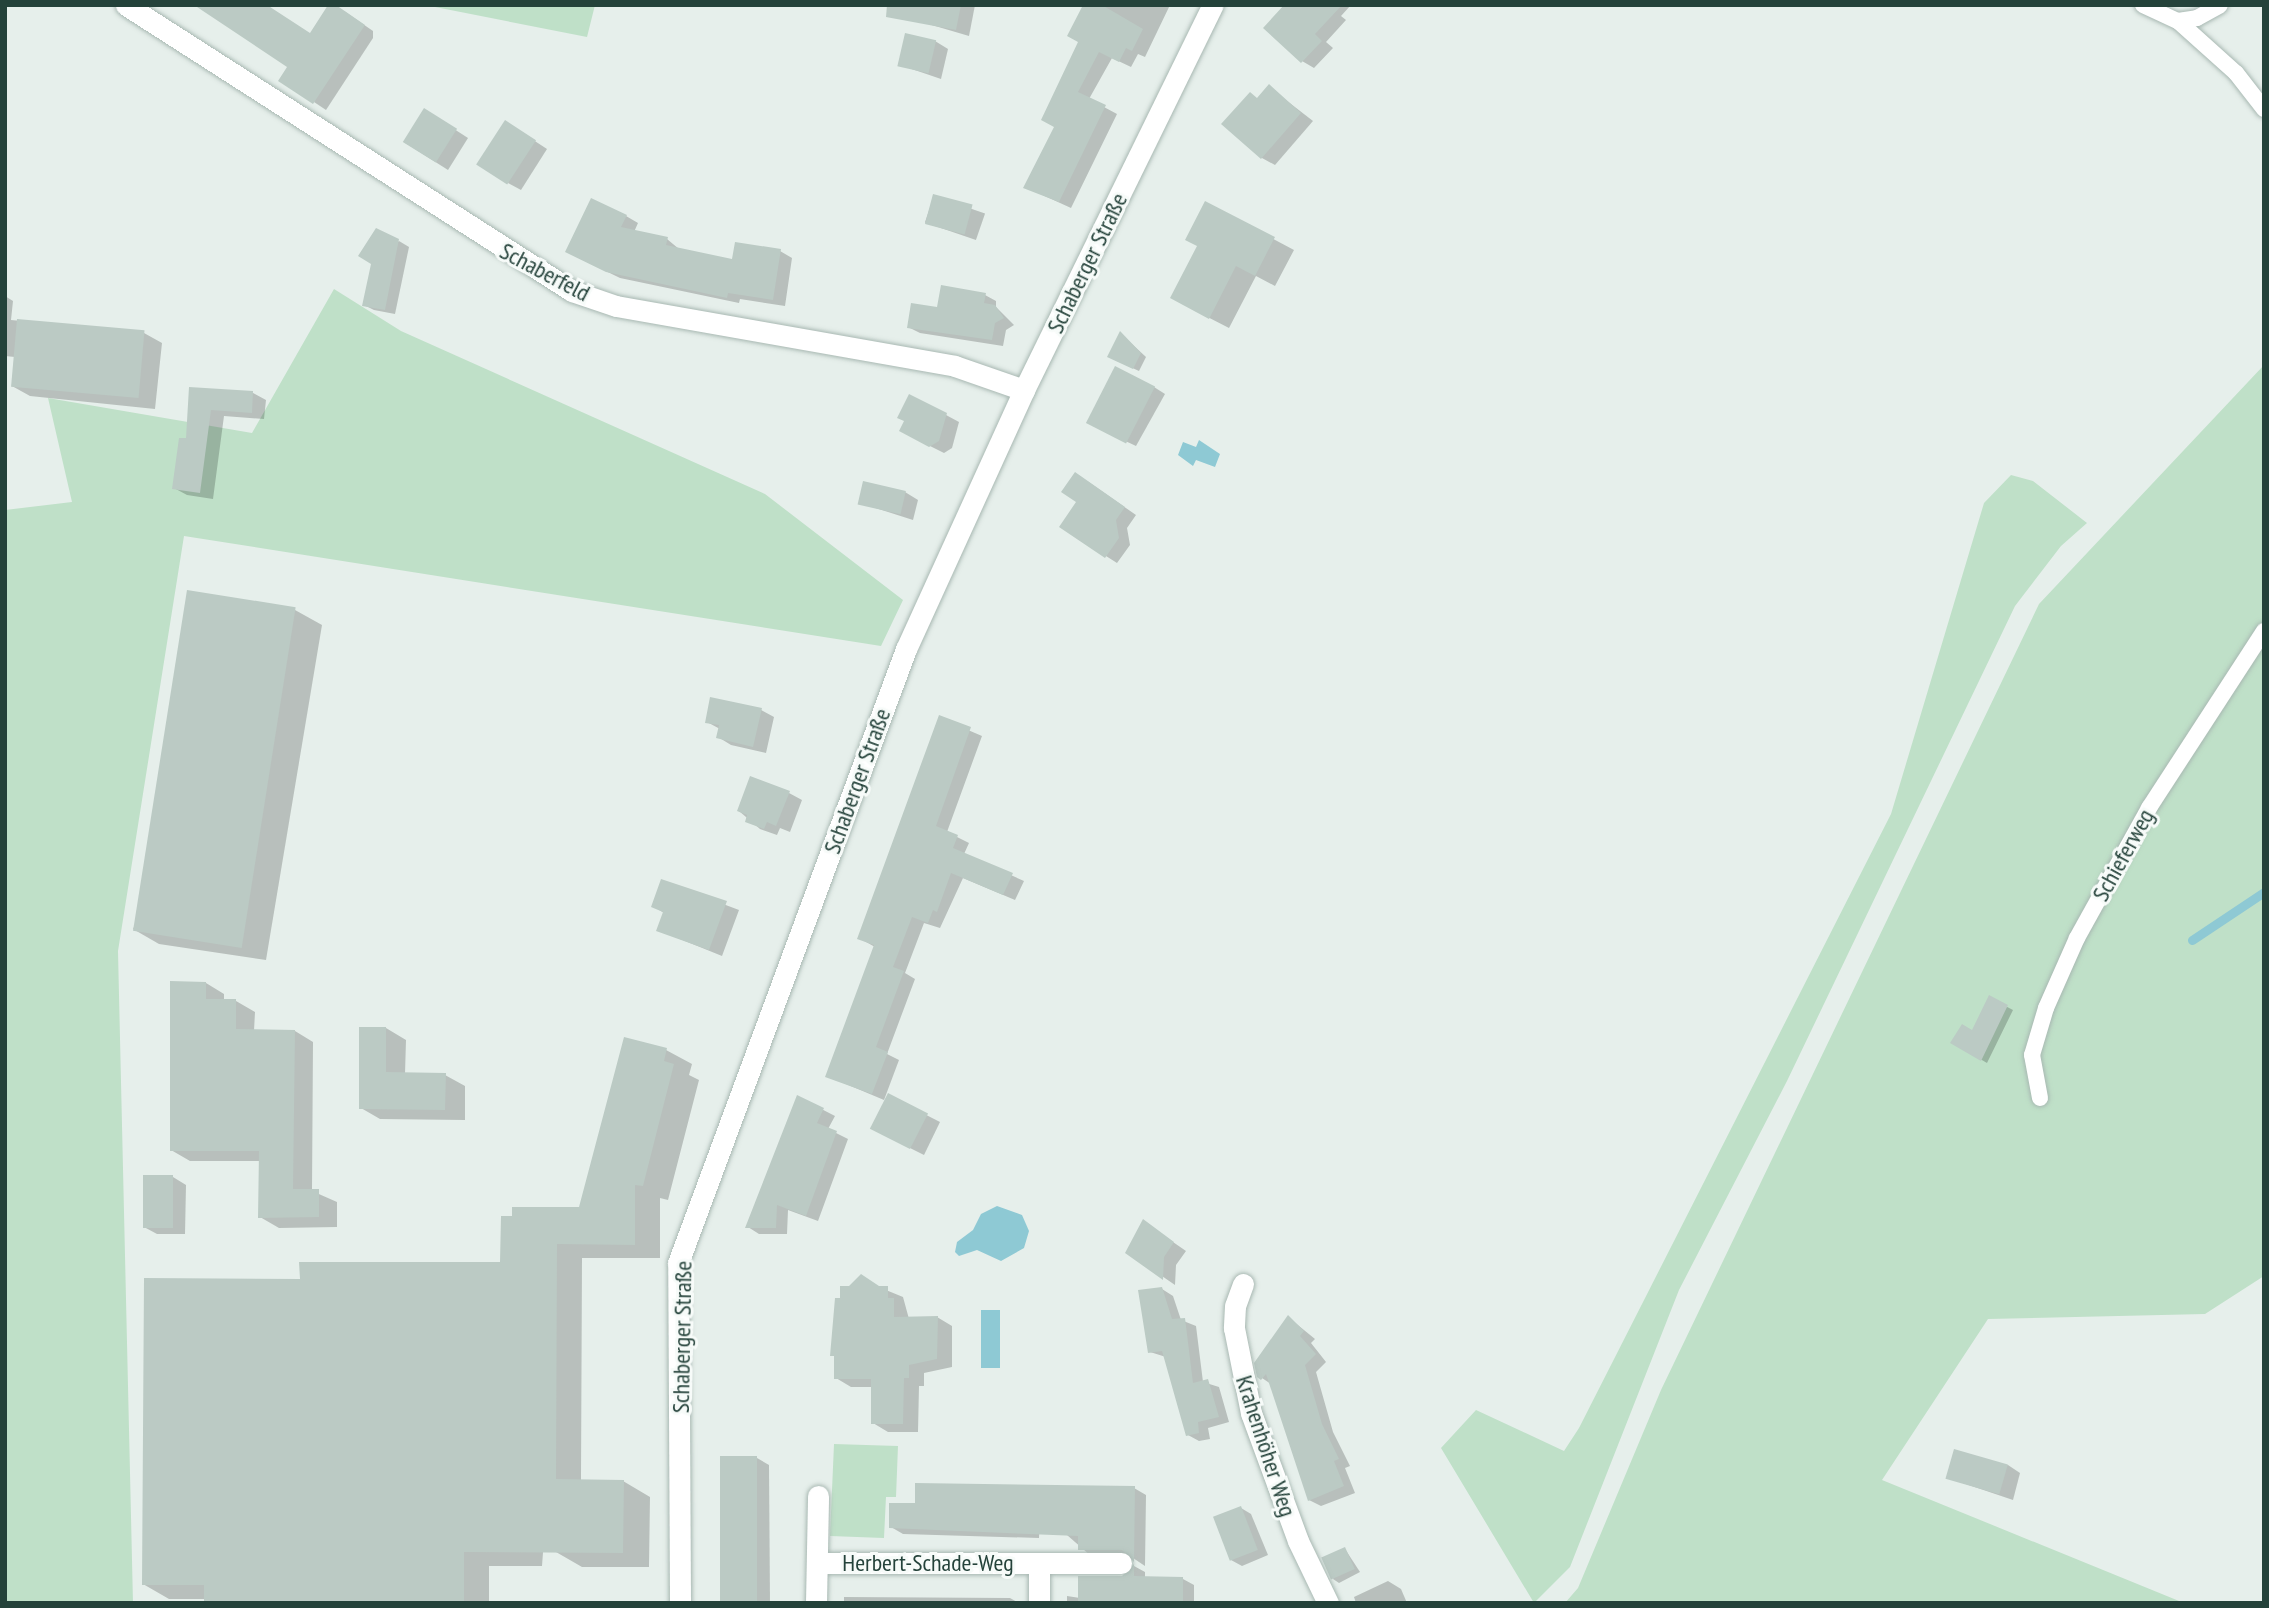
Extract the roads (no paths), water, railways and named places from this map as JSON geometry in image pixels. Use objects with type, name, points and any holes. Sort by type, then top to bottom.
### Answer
[{"type":"street","name":"Schaberfeld","points":[[126,5],[572,291],[616,306],[955,366],[1024,390]]},
{"type":"street","name":"Schaberger Straße","points":[[680,1603],[678,1263],[906,649],[1024,390],[1213,5]]},
{"type":"street","name":"Krahenhöher Weg","points":[[1243,1284],[1235,1306],[1234,1328],[1251,1412],[1298,1541],[1328,1603]]},
{"type":"street","name":"Herbert-Schade-Weg","points":[[816,1603],[818,1496]]},
{"type":"street","name":"Herbert-Schade-Weg","points":[[817,1563],[1121,1563]]},
{"type":"street","name":"Herbert-Schade-Weg","points":[[1039,1603],[1040,1563]]},
{"type":"lane","points":[[2143,5],[2178,21],[2236,74],[2264,109]]},
{"type":"lane","points":[[2178,21],[2197,18],[2220,5]]},
{"type":"lane","name":"Schieferweg","points":[[2040,1098],[2032,1055],[2040,1024],[2077,938],[2149,807],[2264,631]]},
{"type":"water","points":[[1199,440],[1220,454],[1215,467],[1196,460],[1193,466],[1178,455],[1183,442],[1196,447]]},
{"type":"water","points":[[997,1206],[1022,1215],[1029,1231],[1024,1248],[1001,1261],[977,1250],[959,1256],[955,1252],[957,1242],[973,1230],[981,1214]]},
{"type":"water","points":[[981,1310],[1000,1310],[1000,1368],[981,1368]]},
{"type":"waterway","points":[[2192,940],[2264,892]]}]
